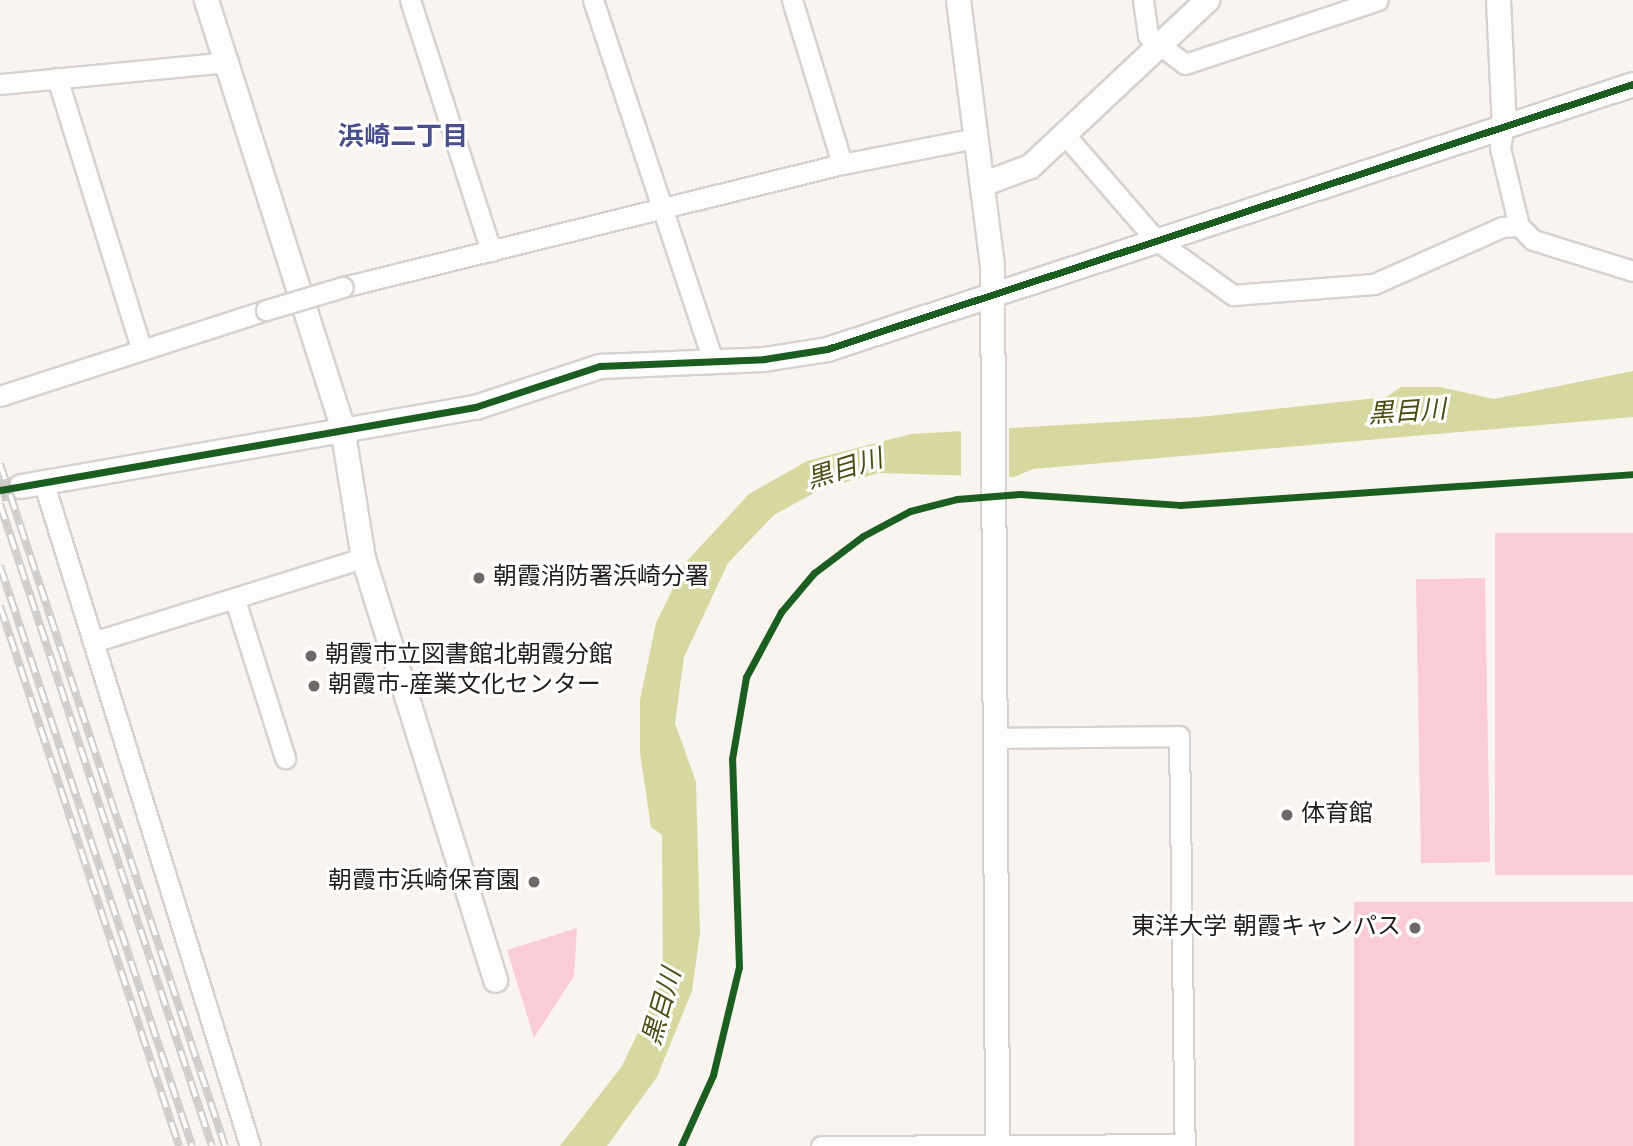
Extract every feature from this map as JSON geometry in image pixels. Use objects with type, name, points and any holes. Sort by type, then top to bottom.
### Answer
[{"type":"street","points":[[206,0],[228,62],[342,427],[363,558],[495,980]]},
{"type":"street","points":[[410,0],[491,251]]},
{"type":"street","points":[[593,0],[664,206],[713,361]]},
{"type":"street","points":[[792,0],[842,164]]},
{"type":"street","points":[[958,0],[993,293],[997,1146]]},
{"type":"street","points":[[1143,0],[1148,36],[1159,47],[1185,64],[1378,0]]},
{"type":"street","points":[[982,184],[1030,166],[1207,0]]},
{"type":"street","points":[[1498,0],[1504,125],[1500,148],[1519,226],[1533,240],[1633,271]]},
{"type":"street","points":[[0,84],[228,62]]},
{"type":"street","points":[[57,78],[141,348]]},
{"type":"street","points":[[21,486],[44,484],[342,427],[475,407],[600,366],[713,361],[827,349],[1633,83]]},
{"type":"street","points":[[1065,135],[1156,240],[1233,295],[1374,284],[1502,227],[1519,226]]},
{"type":"street","points":[[0,396],[141,348],[343,287],[842,164],[976,138]]},
{"type":"street","points":[[44,484],[250,1146]]},
{"type":"street","points":[[93,642],[363,558]]},
{"type":"street","points":[[235,600],[285,758]]},
{"type":"street","points":[[821,1146],[1185,1145],[1179,736],[995,738]]},
{"type":"shaded area","points":[[1495,533],[1633,533],[1633,875],[1495,875]]},
{"type":"shaded area","points":[[1485,578],[1490,862],[1421,863],[1416,579]]},
{"type":"shaded area","points":[[1354,902],[1633,902],[1633,1146],[1354,1146]]},
{"type":"shaded area","points":[[577,928],[574,976],[534,1038],[507,950]]},
{"type":"water","name":"黒目川","points":[[1633,371],[1633,417],[1033,469],[1014,477],[879,473],[821,489],[774,515],[728,563],[684,657],[675,723],[696,782],[700,933],[692,991],[657,1077],[607,1146],[560,1146],[622,1066],[663,980],[662,835],[651,827],[640,753],[640,700],[656,623],[686,562],[749,494],[807,461],[911,434],[1199,417],[1386,397],[1401,387],[1440,387],[1494,399]]},
{"type":"pier","points":[[961,428],[1009,428],[1009,480],[961,480]]},
{"type":"tunnel","points":[[0,490],[21,486]]},
{"type":"railway","points":[[0,464],[225,1146]]},
{"type":"railway","points":[[0,504],[212,1146]]},
{"type":"railway","points":[[0,566],[192,1146]]},
{"type":"railway","points":[[0,606],[179,1146]]},
{"type":"cycle path","points":[[0,490],[475,407],[600,366],[764,359],[827,349],[1633,84]]},
{"type":"cycle path","points":[[681,1146],[713,1075],[739,967],[732,759],[746,677],[781,612],[814,573],[863,536],[910,511],[957,499],[1020,494],[1180,505],[1633,474]]},
{"type":"place","name":"朝霞消防署浜崎分署","points":[[479,578]]},
{"type":"place","name":"朝霞市立図書館北朝霞分館","points":[[311,656]]},
{"type":"place","name":"朝霞市-産業文化センター","points":[[314,686]]},
{"type":"place","name":"体育館","points":[[1287,815]]},
{"type":"place","name":"朝霞市浜崎保育園","points":[[534,882]]},
{"type":"place","name":"東洋大学 朝霞キャンパス","points":[[1415,928]]},
{"type":"district","name":"浜崎二丁目","points":[[403,138]]}]
